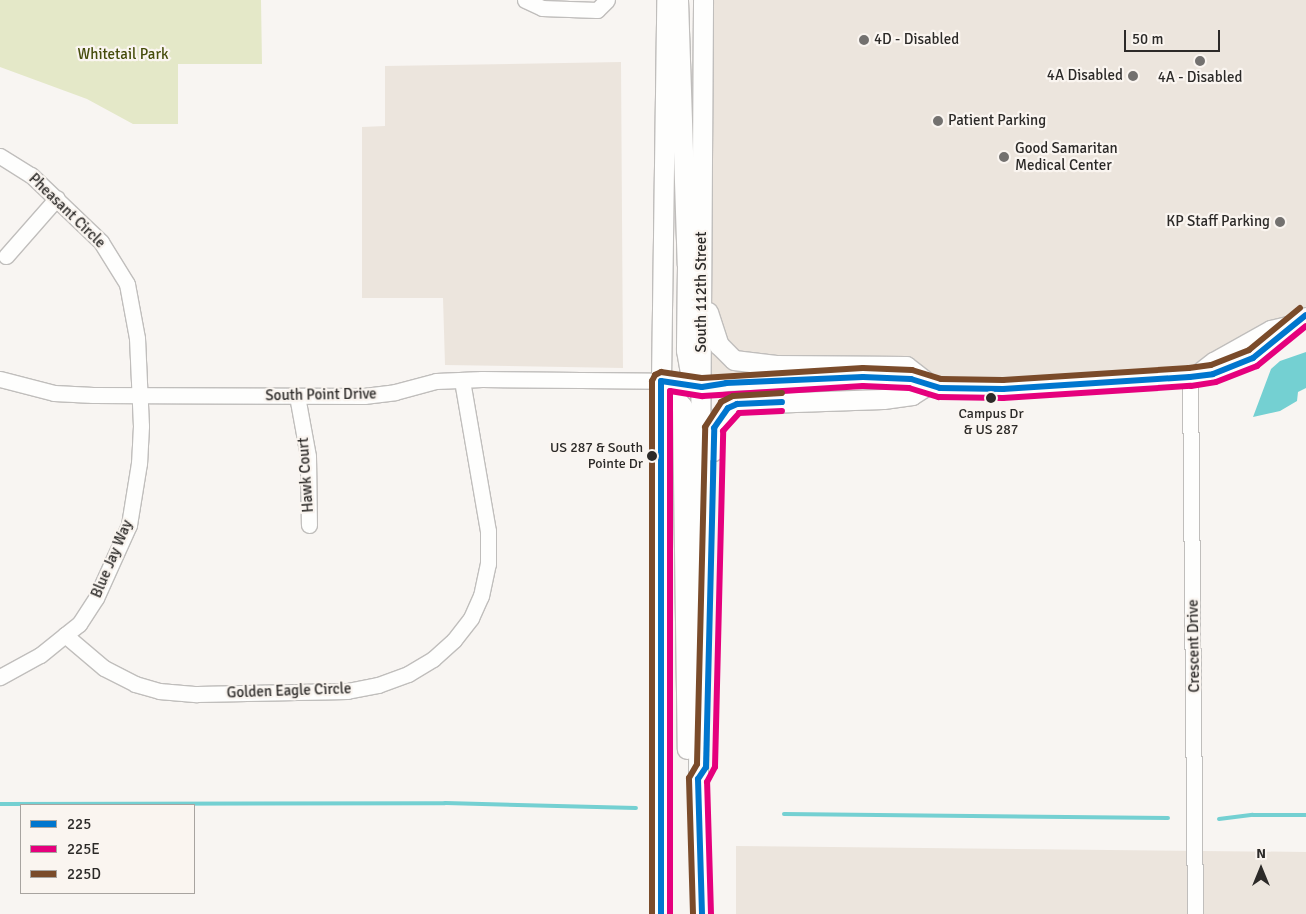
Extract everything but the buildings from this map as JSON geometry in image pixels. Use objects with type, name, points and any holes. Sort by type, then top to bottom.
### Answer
[{"type":"main road","points":[[661,914],[661,381],[666,0]]},
{"type":"main road","points":[[678,0],[687,265],[686,350],[690,372],[702,387]]},
{"type":"main road","name":"South 112th Street","points":[[702,914],[698,779],[703,0]]},
{"type":"main road","points":[[661,381],[682,406],[687,744],[689,768],[698,779],[706,767],[714,428],[719,417],[728,408],[737,404],[884,399],[912,394],[929,384],[906,366],[776,365],[734,360],[716,340],[702,292]]},
{"type":"street","points":[[525,0],[542,8],[598,10],[607,0]]},
{"type":"street","name":"Pheasant Circle","points":[[0,156],[31,175],[101,242],[127,284],[137,338],[139,395]]},
{"type":"street","points":[[6,256],[57,198]]},
{"type":"street","points":[[1190,378],[1213,360],[1270,328],[1292,323],[1306,315]]},
{"type":"street","name":"South Point Drive","points":[[2,384],[54,393],[364,396],[395,392],[436,381],[462,380],[661,381],[702,387],[726,383],[863,377],[911,379],[940,388],[1003,389],[1190,378]]},
{"type":"street","name":"Crescent Drive","points":[[1190,378],[1195,914]]},
{"type":"street","name":"Golden Eagle Circle","points":[[65,635],[104,668],[135,684],[159,691],[197,694],[347,691],[400,677],[433,659],[454,640],[471,618],[481,596],[488,564],[488,531],[462,380]]},
{"type":"street","name":"Blue Jay Way","points":[[0,677],[40,656],[79,624],[96,598],[129,525],[139,463],[139,395]]},
{"type":"street","name":"Hawk Court","points":[[297,396],[308,456],[309,525]]},
{"type":"shaded area","name":"Good Samaritan Medical Center","points":[[702,0],[1306,0],[1306,315],[1231,368],[1003,389],[911,379],[702,387]]},
{"type":"shaded area","points":[[621,62],[623,368],[445,365],[443,298],[362,298],[362,127],[385,126],[385,66]]},
{"type":"shaded area","points":[[736,846],[1306,852],[1306,914],[736,914]]},
{"type":"green space","name":"Whitetail Park","points":[[0,0],[261,0],[262,64],[178,64],[178,124],[133,124],[87,99],[0,67]]},
{"type":"water","points":[[1306,352],[1306,388],[1298,392],[1297,401],[1280,411],[1253,417],[1271,369],[1280,361]]},
{"type":"waterway","points":[[0,804],[445,803],[636,808]]},
{"type":"waterway","points":[[784,814],[1168,818]]},
{"type":"waterway","points":[[1219,819],[1253,815],[1306,815]]},
{"type":"transit line","name":"225D","points":[[652,914],[652,381],[655,375],[661,372],[702,378],[863,368],[912,370],[941,379],[1003,380],[1189,368],[1211,365],[1249,350],[1300,308]]},
{"type":"transit line","name":"225","points":[[661,914],[661,381],[702,387],[726,383],[863,377],[911,379],[940,388],[1003,389],[1190,377],[1213,374],[1253,358],[1306,315]]},
{"type":"transit line","name":"225E","points":[[670,914],[670,391],[703,396],[863,386],[909,388],[939,397],[1003,398],[1191,386],[1216,382],[1257,366],[1306,326]]},
{"type":"transit line","name":"225D","points":[[693,914],[689,778],[697,764],[705,427],[721,402],[733,396],[782,393]]},
{"type":"transit line","name":"225","points":[[702,914],[698,779],[706,767],[714,428],[728,408],[737,404],[782,402]]},
{"type":"transit line","name":"225E","points":[[711,914],[707,782],[715,767],[723,431],[739,413],[782,411]]},
{"type":"place","name":"4D - Disabled","points":[[864,40]]},
{"type":"place","name":"4A - Disabled","points":[[1200,61]]},
{"type":"place","name":"4A Disabled","points":[[1133,76]]},
{"type":"place","name":"Patient Parking","points":[[938,121]]},
{"type":"place","name":"Good Samaritan Medical Center","points":[[1004,157]]},
{"type":"place","name":"KP Staff Parking","points":[[1280,222]]},
{"type":"place","name":"Campus Dr & US 287","points":[[991,398]]},
{"type":"place","name":"US 287 & South Pointe Dr","points":[[652,456]]}]
